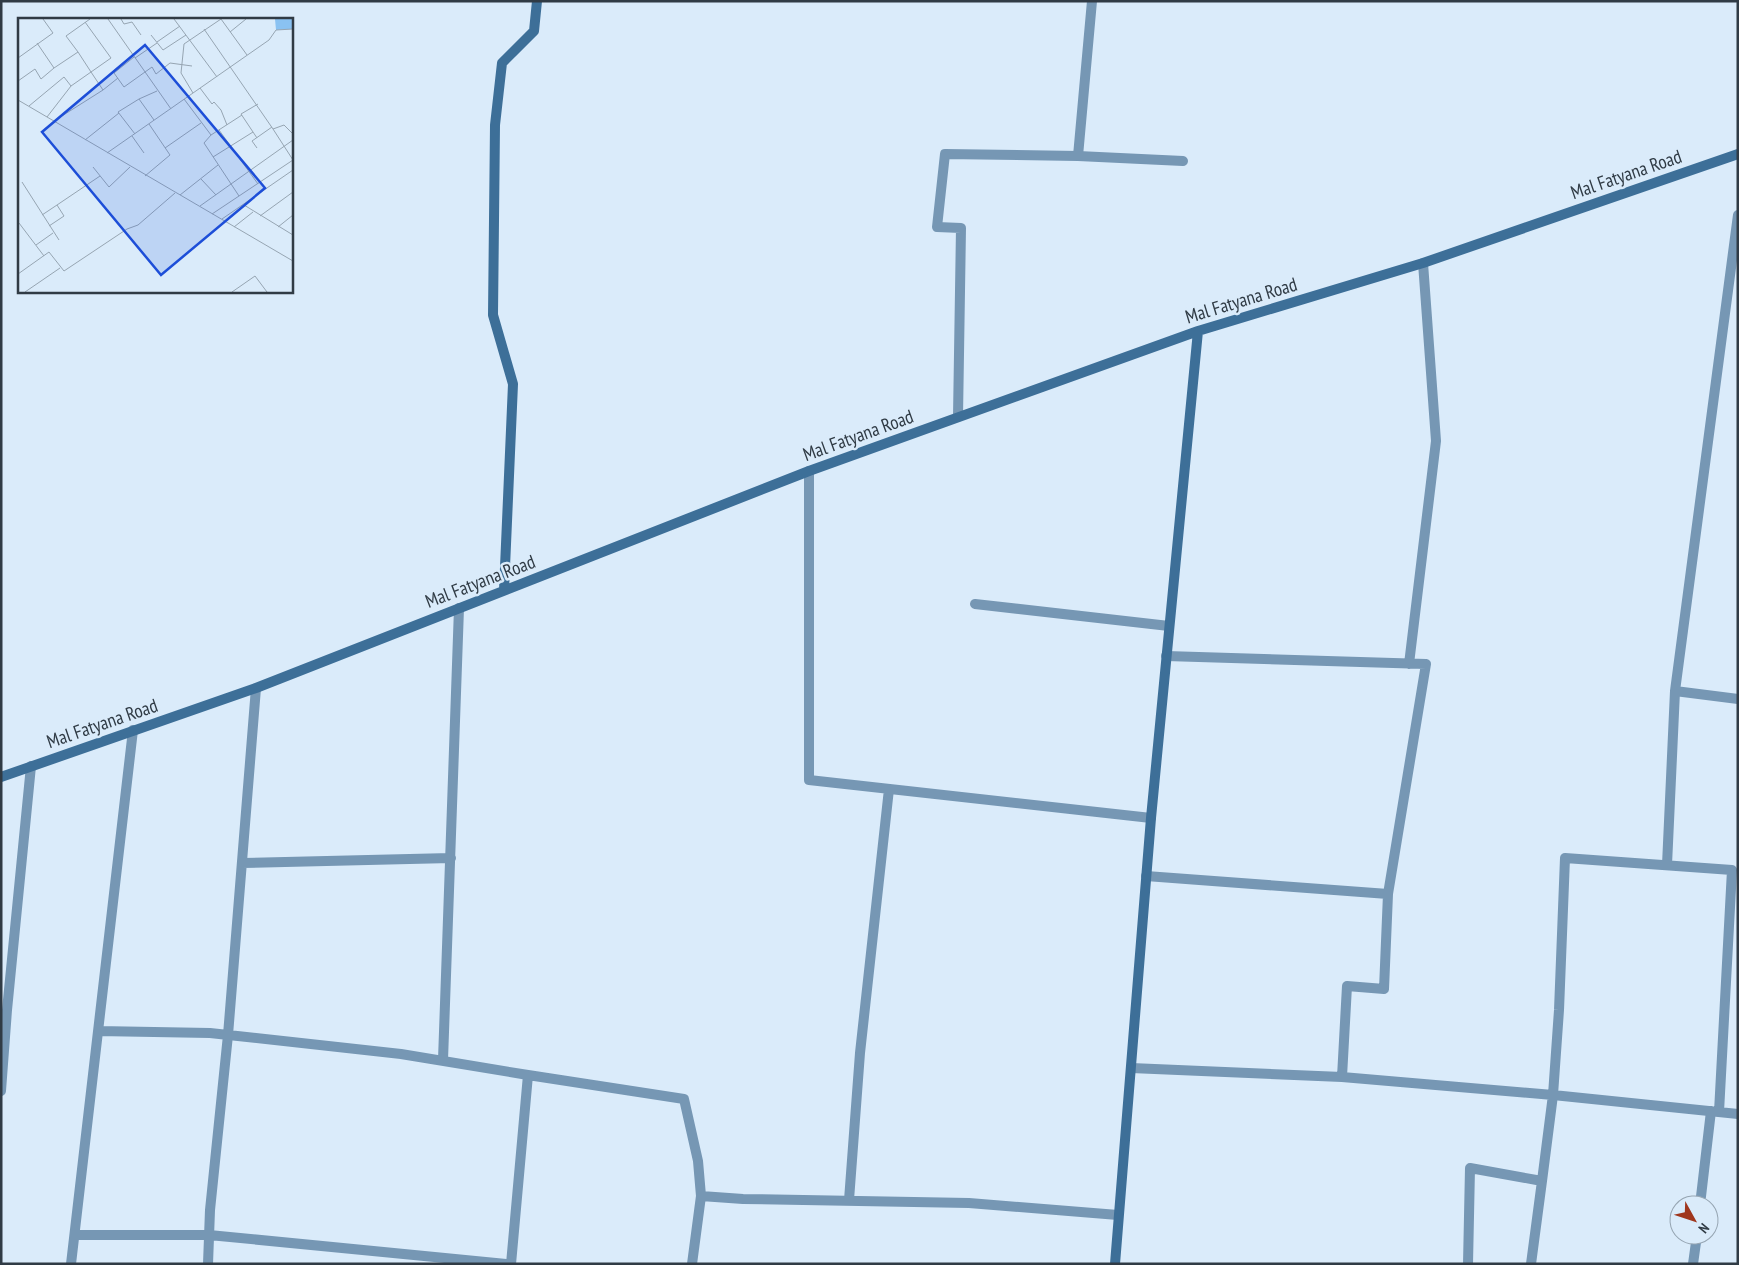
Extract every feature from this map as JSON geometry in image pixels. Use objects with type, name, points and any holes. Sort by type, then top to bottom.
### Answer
[{"type":"main road","points":[[504,590],[513,384],[494,315],[495,125],[502,63],[534,30],[537,1]]},
{"type":"main road","name":"Mal Fatyana Road","points":[[1,777],[256,688],[809,471],[958,417],[1198,331],[1424,263],[1738,154]]},
{"type":"main road","points":[[1115,1264],[1150,818],[1198,331]]},
{"type":"street","points":[[1078,156],[1092,1]]},
{"type":"street","points":[[958,417],[960,228],[937,227],[945,154],[1078,156],[1182,161]]},
{"type":"street","points":[[1667,865],[1675,691],[1738,215]]},
{"type":"street","points":[[1409,664],[1436,441],[1424,263]]},
{"type":"street","points":[[809,471],[809,780],[1150,818]]},
{"type":"street","points":[[975,604],[1169,626]]},
{"type":"street","points":[[443,1060],[459,608]]},
{"type":"street","points":[[1166,656],[1426,664],[1388,894],[1384,989],[1347,986],[1342,1077]]},
{"type":"street","points":[[208,1264],[210,1210],[228,1035],[256,688]]},
{"type":"street","points":[[1675,691],[1738,699]]},
{"type":"street","points":[[71,1264],[133,730]]},
{"type":"street","points":[[1,1091],[4,1011],[31,766]]},
{"type":"street","points":[[849,1200],[860,1052],[888,789]]},
{"type":"street","points":[[242,863],[451,858]]},
{"type":"street","points":[[1531,1264],[1553,1096],[1559,1010],[1565,858],[1735,870],[1715,1112],[1702,1195]]},
{"type":"street","points":[[1146,876],[1388,894]]},
{"type":"street","points":[[98,1031],[210,1033],[401,1054],[684,1099],[698,1161],[702,1196],[692,1264]]},
{"type":"street","points":[[1130,1068],[1342,1077],[1738,1114]]},
{"type":"street","points":[[511,1264],[528,1075]]},
{"type":"street","points":[[1468,1264],[1470,1168],[1542,1181]]},
{"type":"street","points":[[702,1196],[743,1199],[969,1203],[1118,1215]]},
{"type":"street","points":[[75,1235],[209,1235],[506,1264]]},
{"type":"street","points":[[1693,1264],[1695,1245]]}]
